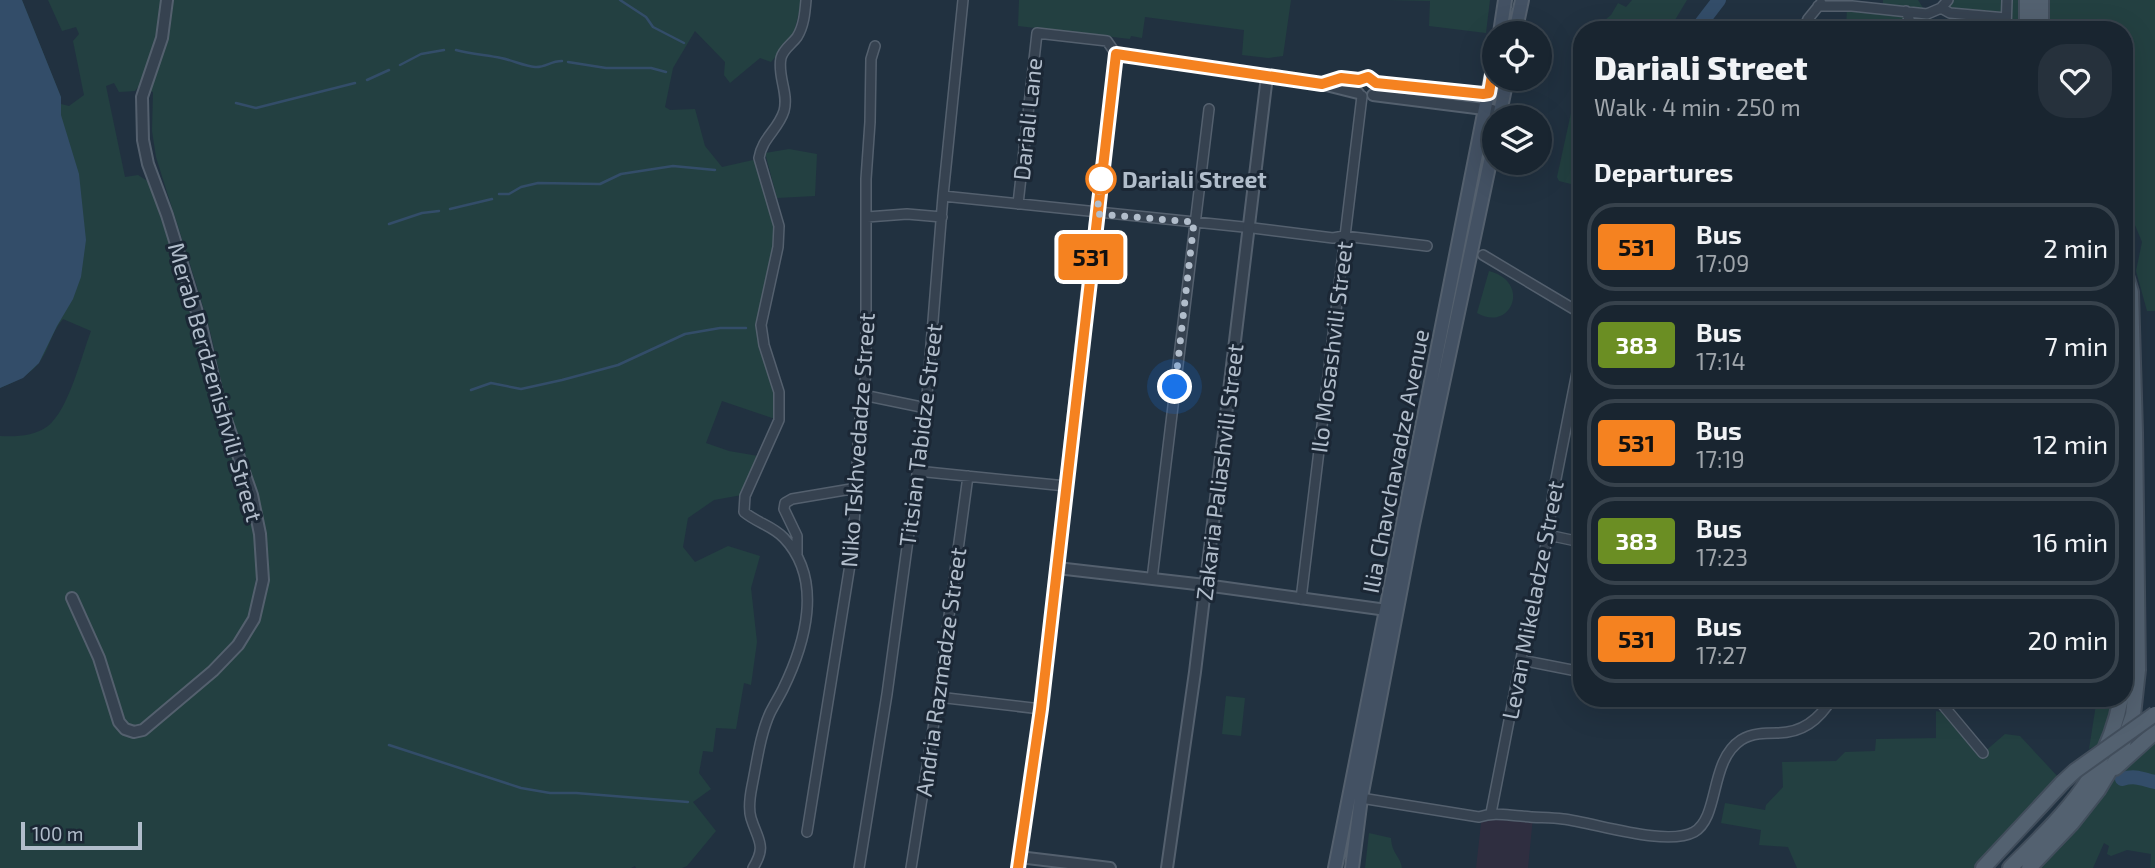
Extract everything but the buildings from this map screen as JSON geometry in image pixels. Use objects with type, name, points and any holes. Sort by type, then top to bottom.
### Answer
[{"type":"main road","points":[[1502,21],[1505,0]]},
{"type":"main road","points":[[1518,21],[1522,0]]},
{"type":"main road","points":[[2027,0],[2027,21]]},
{"type":"main road","points":[[2041,0],[2041,21]]},
{"type":"main road","points":[[1502,103],[1504,91]]},
{"type":"main road","name":"Ilia Chavchavadze Avenue","points":[[1487,105],[1489,93]]},
{"type":"main road","name":"Ilia Chavchavadze Avenue","points":[[1352,868],[1392,611],[1482,131]]},
{"type":"main road","name":"Ilia Chavchavadze Avenue","points":[[1335,868],[1487,175]]},
{"type":"main road","points":[[2029,868],[2073,823],[2109,773],[2119,755],[2133,715],[2138,670],[2133,400]]},
{"type":"main road","points":[[2010,868],[2052,827],[2081,792],[2104,754],[2119,707]]},
{"type":"main road","points":[[1983,868],[2075,771],[2155,714]]},
{"type":"main road","points":[[2109,773],[2149,737]]},
{"type":"street","name":"Merab Berdzenishvili Street","points":[[72,598],[99,659],[119,722],[125,729],[134,732],[144,730],[157,720],[238,645],[254,619],[260,600],[263,561],[255,505],[216,394],[201,326],[167,215],[148,164],[143,140],[142,97],[162,38],[167,0]]},
{"type":"street","points":[[753,868],[761,850],[758,831],[751,817],[750,799],[759,754],[769,714],[784,687],[804,636],[808,600],[804,573],[797,555],[785,538],[770,526],[754,520],[744,512],[745,496],[779,420],[779,392],[764,345],[761,325],[778,247],[779,226],[759,158],[765,138],[779,125],[785,108],[782,54],[797,37],[803,24],[806,0]]},
{"type":"street","name":"Titsian Tabidze Street","points":[[859,868],[887,694],[926,408],[943,196],[963,0]]},
{"type":"street","points":[[1809,21],[1822,3],[1927,14],[1944,4],[1950,13],[2006,18],[2007,0]]},
{"type":"street","points":[[1906,11],[1910,21]]},
{"type":"street","name":"Dariali Lane","points":[[1018,204],[1037,33],[1107,41],[1116,54]]},
{"type":"street","name":"Niko Tskhvedadze Street","points":[[807,832],[851,559],[859,427],[866,373],[870,79],[875,46]]},
{"type":"street","points":[[1110,868],[1019,863],[1041,709],[1116,54],[1322,84],[1364,94],[1482,109]]},
{"type":"street","name":"Zakaria Paliashvili Street","points":[[1167,868],[1205,585],[1267,76]]},
{"type":"street","points":[[1322,84],[1341,78],[1359,80],[1368,77],[1376,83],[1489,93]]},
{"type":"street","points":[[1359,80],[1357,86],[1364,94]]},
{"type":"street","points":[[1364,94],[1376,89],[1376,83]]},
{"type":"street","name":"Ilo Mosashvili Street","points":[[1301,598],[1364,94]]},
{"type":"street","points":[[1152,579],[1209,109]]},
{"type":"street","points":[[943,196],[1427,246]]},
{"type":"street","points":[[867,217],[908,214],[942,217]]},
{"type":"street","points":[[1477,226],[1480,235],[1478,248],[1483,255],[1573,307]]},
{"type":"street","points":[[1468,263],[1475,256],[1483,255]]},
{"type":"street","name":"Levan Mikeladze Street","points":[[1491,813],[1548,535],[1553,494],[1573,393]]},
{"type":"street","points":[[863,395],[926,408]]},
{"type":"street","points":[[918,471],[1066,486]]},
{"type":"street","name":"Andria Razmadze Street","points":[[911,868],[938,697],[968,476]]},
{"type":"street","points":[[797,555],[797,536],[784,509],[785,503],[792,499],[857,488]]},
{"type":"street","points":[[1548,535],[1573,540]]},
{"type":"street","points":[[1057,568],[1392,611]]},
{"type":"street","points":[[1521,660],[1573,670]]},
{"type":"street","points":[[938,697],[1041,709]]},
{"type":"street","points":[[1361,798],[1479,817],[1491,813],[1563,819],[1677,838],[1696,830],[1705,822],[1722,762],[1741,740],[1765,733],[1791,732],[1819,719],[1826,707]]},
{"type":"street","points":[[1945,707],[1983,753]]},
{"type":"shaded area","points":[[0,0],[22,0],[61,97],[61,115],[79,174],[86,240],[81,277],[73,299],[39,363],[23,378],[0,388]]},
{"type":"shaded area","points":[[1491,813],[1533,817],[1528,868],[1476,868],[1481,823]]},
{"type":"green space","points":[[0,0],[22,0],[61,97],[61,104],[69,106],[84,95],[73,41],[79,34],[76,27],[62,31],[48,0],[802,0],[793,37],[771,62],[760,58],[730,83],[724,75],[725,62],[695,31],[673,68],[665,107],[670,110],[695,109],[705,146],[722,167],[753,160],[759,168],[775,222],[775,238],[757,321],[760,352],[772,377],[775,419],[722,401],[706,443],[729,451],[758,456],[742,495],[714,500],[688,518],[683,547],[695,562],[728,546],[760,556],[751,588],[757,642],[751,685],[744,683],[736,729],[716,728],[713,752],[703,751],[699,773],[711,789],[693,802],[716,831],[687,866],[0,868],[0,436],[31,434],[48,426],[55,418],[74,382],[91,331],[63,319],[38,364],[16,381],[0,388]],"holes":[[[114,83],[119,92],[135,91],[138,87],[153,92],[152,131],[156,157],[207,320],[224,393],[263,519],[268,552],[268,584],[261,614],[245,643],[257,572],[255,540],[246,497],[213,402],[194,320],[149,182],[138,175],[125,177],[106,86]]]},
{"type":"green space","points":[[1019,0],[1291,0],[1283,56],[1268,58],[1242,55],[1244,30],[1145,17],[1142,38],[1131,36],[1130,39],[1018,26]]},
{"type":"green space","points":[[1387,0],[1490,0],[1487,21],[1482,21],[1482,33],[1429,26],[1430,1]]},
{"type":"green space","points":[[1632,0],[1687,0],[1674,21],[1604,21],[1618,3],[1626,7]]},
{"type":"green space","points":[[1883,0],[1918,0],[1927,14],[1906,11],[1910,21],[1846,21],[1847,6],[1883,8]]},
{"type":"green space","points":[[1948,0],[2018,0],[2018,21],[2005,21],[2005,18],[1941,8]]},
{"type":"green space","points":[[2044,0],[2155,0],[2155,311],[2147,311],[2136,271],[2142,242],[2133,220],[2133,21],[2044,21]]},
{"type":"green space","points":[[1573,104],[1571,184],[1559,181],[1557,177]]},
{"type":"green space","points":[[789,149],[817,154],[815,196],[777,198],[765,153]]},
{"type":"green space","points":[[1489,271],[1502,277],[1510,285],[1513,294],[1512,304],[1499,316],[1489,317],[1477,313]]},
{"type":"green space","points":[[1226,696],[1245,698],[1241,736],[1222,734]]},
{"type":"green space","points":[[2096,707],[2113,707],[2103,742],[2089,749]]},
{"type":"green space","points":[[1936,711],[1951,714],[1983,753],[2005,734],[2020,736],[2059,778],[1983,868],[1797,868],[1788,847],[1759,845],[1761,830],[1721,823],[1725,803],[1765,810],[1766,805],[1783,787],[1782,762],[1836,761],[1845,752],[1875,751],[1876,739],[1936,738]]},
{"type":"green space","points":[[2155,737],[2155,781],[2139,773],[2119,775],[2123,784],[2145,783],[2155,788],[2155,868],[2150,868],[2151,854],[2127,850],[2111,856],[2107,854],[2109,846],[2104,843],[2093,868],[2034,868],[2084,819],[2107,783]]},
{"type":"green space","points":[[1369,833],[1391,838],[1402,868],[1365,868]]},
{"type":"waterway","points":[[620,0],[646,17],[653,27],[684,43]]},
{"type":"waterway","points":[[1703,21],[1719,0]]},
{"type":"waterway","points":[[400,65],[421,54],[444,50]]},
{"type":"waterway","points":[[456,50],[535,67],[562,61]]},
{"type":"waterway","points":[[568,62],[606,68],[651,68],[666,72]]},
{"type":"waterway","points":[[367,80],[389,70]]},
{"type":"waterway","points":[[236,103],[256,108],[355,83]]},
{"type":"waterway","points":[[499,194],[509,194],[521,187],[538,183],[600,184],[621,174],[673,166],[715,170]]},
{"type":"waterway","points":[[450,209],[492,199]]},
{"type":"waterway","points":[[389,224],[422,213],[439,211]]},
{"type":"waterway","points":[[471,390],[491,383],[521,389],[562,380],[618,365],[685,334],[720,328],[746,328]]},
{"type":"waterway","points":[[389,745],[521,788],[550,793],[688,802]]},
{"type":"waterway","points":[[2122,779],[2135,777],[2155,782]]},
{"type":"bus line","name":"531","points":[[1018,868],[1041,709],[1116,54],[1322,84],[1341,78],[1359,80],[1368,77],[1376,83],[1483,94],[1489,91]]},
{"type":"place","name":"Dariali Street","points":[[1101,179]]},
{"type":"route","points":[[1101,179],[1097,214],[1194,222],[1175,387]]}]
